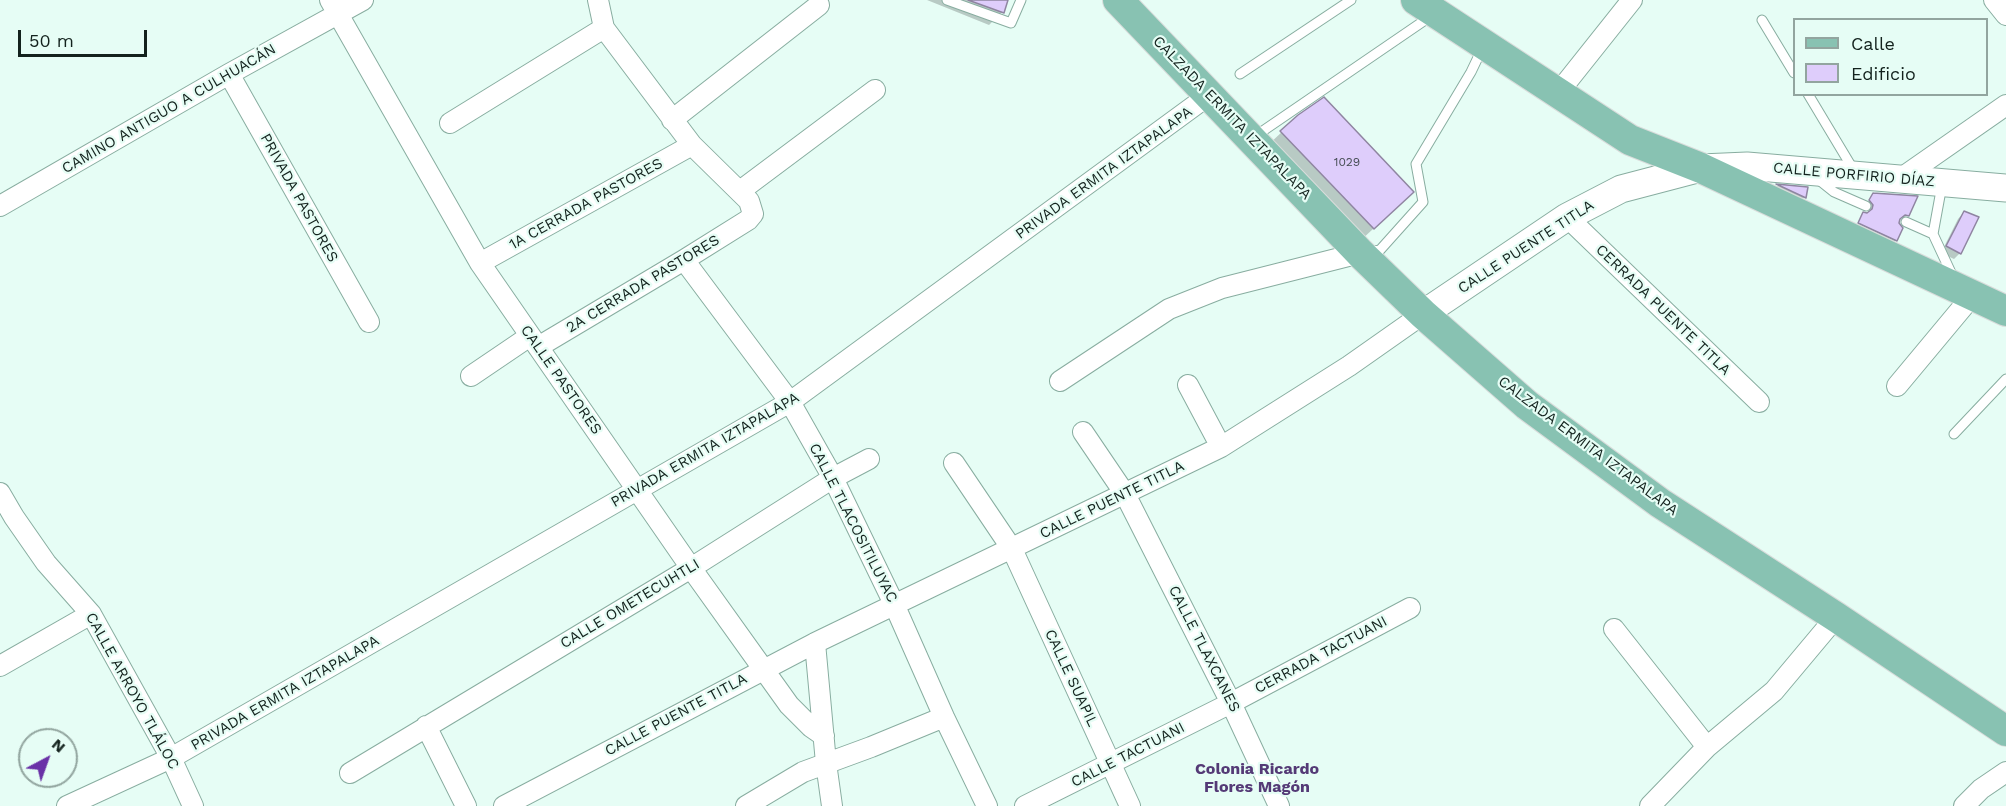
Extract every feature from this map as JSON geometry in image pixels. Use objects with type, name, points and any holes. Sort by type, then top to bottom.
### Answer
[{"type":"main road","name":"CALZADA ERMITA IZTAPALAPA","points":[[1118,0],[1360,253],[1423,314],[1527,405],[1651,496],[2006,731]]},
{"type":"main road","points":[[1424,4],[1630,140],[1701,168],[2006,311]]},
{"type":"street","name":"CAMINO ANTIGUO A CULHUACÁN","points":[[0,206],[229,74],[334,7],[363,0]]},
{"type":"street","points":[[598,0],[604,28],[672,120],[692,145],[740,191],[874,90]]},
{"type":"street","points":[[1558,93],[1632,0]]},
{"type":"street","points":[[1994,0],[2006,15]]},
{"type":"street","points":[[672,120],[819,5]]},
{"type":"street","name":"CALLE PASTORES","points":[[334,7],[480,263],[691,568],[789,705],[811,727],[824,736]]},
{"type":"street","points":[[450,123],[604,28]]},
{"type":"street","name":"PRIVADA PASTORES","points":[[229,74],[369,322]]},
{"type":"street","name":"PRIVADA ERMITA IZTAPALAPA","points":[[67,806],[171,758],[790,402],[1209,95]]},
{"type":"street","points":[[1900,179],[2006,105]]},
{"type":"street","name":"1A CERRADA PASTORES","points":[[480,263],[692,145]]},
{"type":"street","name":"CALLE PORFIRIO DÍAZ","points":[[1701,168],[1747,166],[2006,188]]},
{"type":"street","name":"CALLE PUENTE TITLA","points":[[504,806],[815,643],[1221,447],[1349,366],[1567,217],[1621,189],[1701,168]]},
{"type":"street","name":"2A CERRADA PASTORES","points":[[471,376],[684,261],[748,220],[753,214],[750,201],[740,191]]},
{"type":"street","name":"CERRADA PUENTE TITLA","points":[[1567,217],[1759,402]]},
{"type":"street","points":[[1060,381],[1169,309],[1222,288],[1360,253]]},
{"type":"street","name":"CALLE TLACOSITILUYAC","points":[[684,261],[790,402],[833,478],[987,806]]},
{"type":"street","points":[[1897,386],[1966,293]]},
{"type":"street","points":[[1188,385],[1221,447]]},
{"type":"street","points":[[1083,432],[1125,494]]},
{"type":"street","name":"CALLE OMETECUHTLI","points":[[350,773],[691,568],[833,478],[869,459]]},
{"type":"street","name":"CALLE SUAPIL","points":[[954,463],[1012,549],[1130,806]]},
{"type":"street","name":"CALLE ARROYO TLÁLOC","points":[[0,493],[46,563],[91,614],[171,758],[193,806]]},
{"type":"street","name":"CALLE TLAXCANES","points":[[1125,494],[1232,703],[1279,806]]},
{"type":"street","name":"CERRADA TACTUANI","points":[[1232,703],[1410,608]]},
{"type":"street","points":[[0,666],[91,614]]},
{"type":"street","points":[[1650,806],[1707,747],[1774,692],[1836,617]]},
{"type":"street","points":[[1614,629],[1707,747]]},
{"type":"street","points":[[815,643],[832,806]]},
{"type":"street","name":"CALLE TACTUANI","points":[[1025,806],[1232,703]]},
{"type":"street","points":[[746,806],[803,772],[944,717]]},
{"type":"street","points":[[426,726],[466,806]]},
{"type":"street","points":[[1964,806],[1981,789],[2006,772]]},
{"type":"lane","points":[[947,0],[1011,23],[1021,0]]},
{"type":"lane","points":[[1240,74],[1351,0]]},
{"type":"lane","points":[[1252,138],[1424,4]]},
{"type":"lane","points":[[1762,20],[1793,71]]},
{"type":"lane","points":[[1360,253],[1380,250],[1423,202],[1416,164],[1471,72],[1484,45]]},
{"type":"lane","points":[[1809,96],[1856,175]]},
{"type":"lane","points":[[1806,170],[1834,192],[1866,206]]},
{"type":"lane","points":[[1933,234],[1942,182]]},
{"type":"lane","points":[[1906,222],[1933,234],[1966,293]]},
{"type":"lane","points":[[1954,434],[2006,379]]},
{"type":"building","points":[[968,0],[1008,0],[1004,13]]},
{"type":"building","points":[[1324,97],[1414,192],[1374,229],[1280,131]]},
{"type":"building","points":[[1776,184],[1808,187],[1806,198]]},
{"type":"building","points":[[1873,193],[1918,196],[1909,216],[1905,215],[1900,219],[1899,223],[1903,228],[1897,241],[1858,223],[1863,212],[1867,213],[1872,209],[1873,205],[1869,200]]},
{"type":"building","points":[[1964,211],[1979,217],[1961,254],[1946,246]]},
{"type":"district","name":"Colonia Ricardo Flores Magón","points":[[1257,778]]}]
